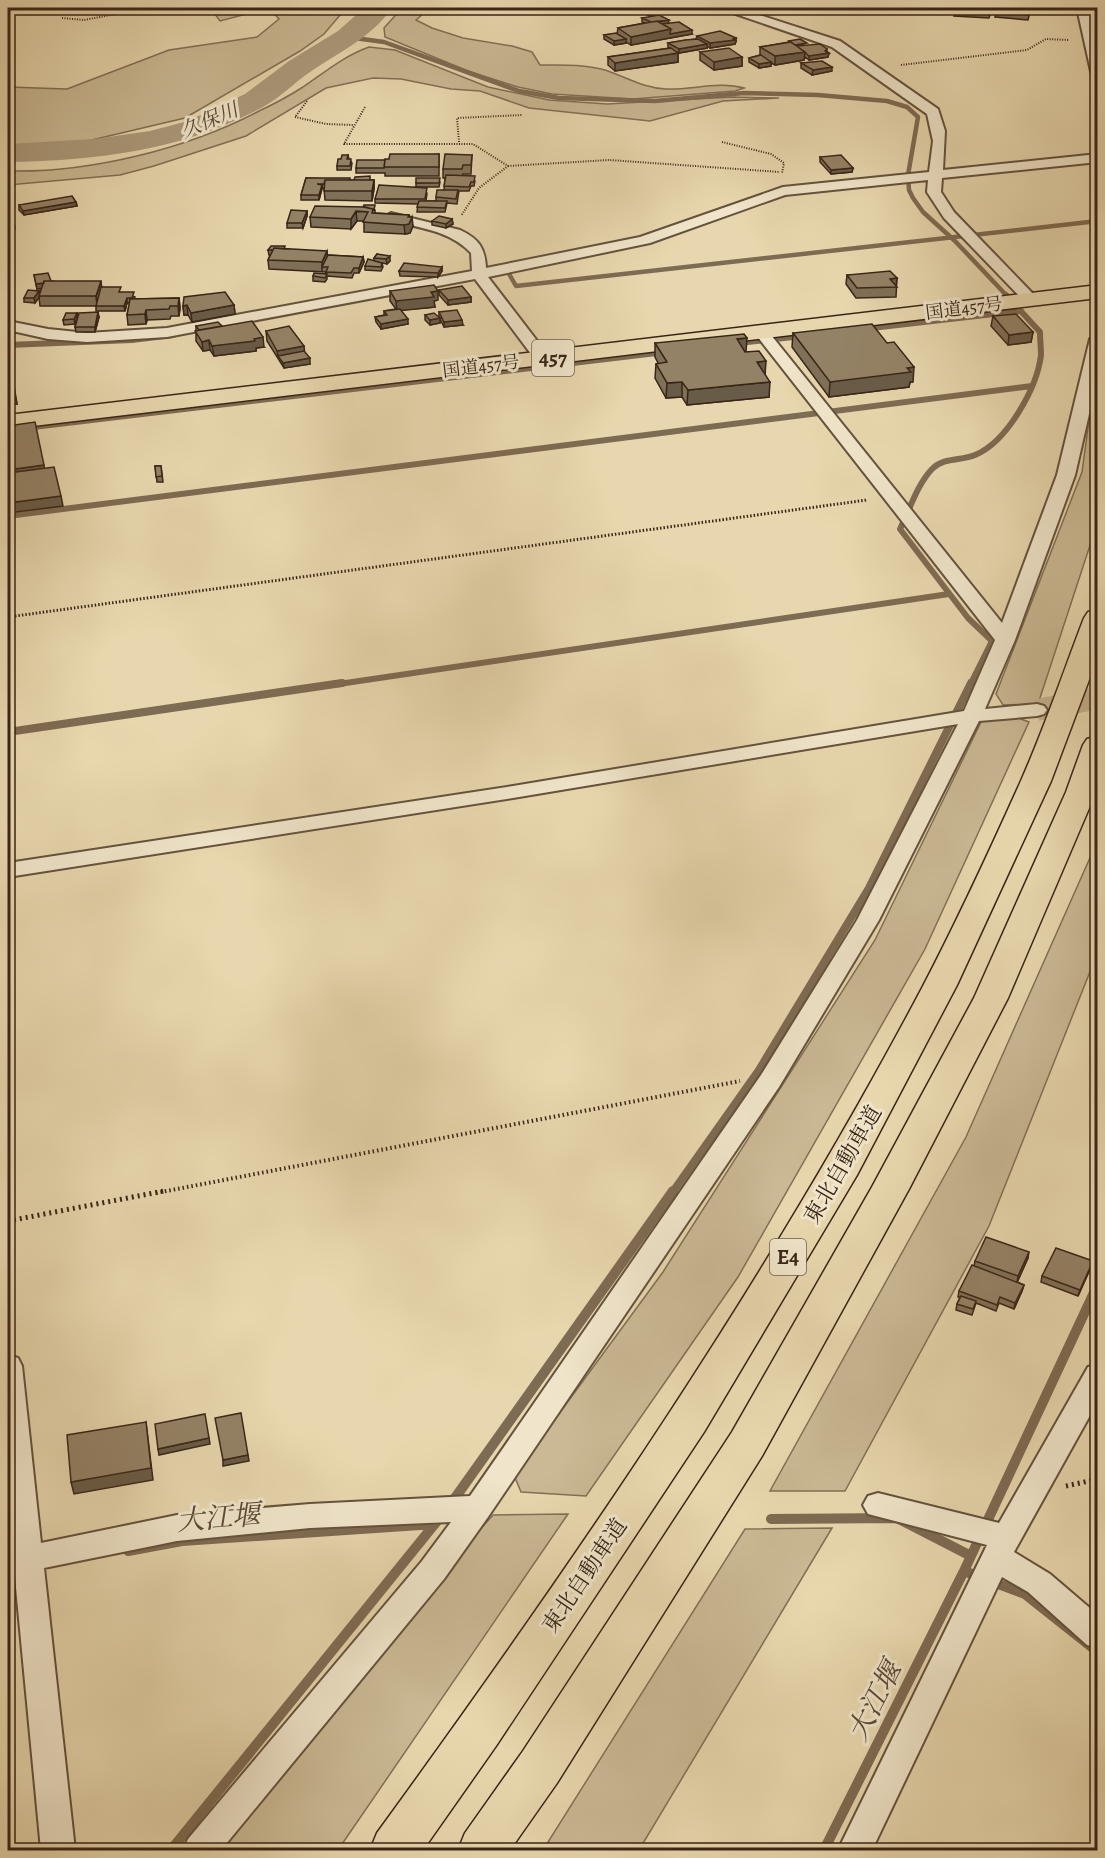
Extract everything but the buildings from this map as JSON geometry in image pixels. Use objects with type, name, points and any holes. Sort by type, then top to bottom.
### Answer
[{"type":"highway","name":"国道457号","points":[[8,422],[1098,291]]},
{"type":"highway","name":"東北自動車道","points":[[394,1851],[479,1731],[689,1420],[838,1175],[940,985],[1036,781],[1098,618]]},
{"type":"highway","name":"E4","points":[[482,1851],[540,1767],[747,1444],[890,1189],[991,998],[1081,792],[1098,745]]},
{"type":"street","points":[[728,8],[836,45],[876,70],[933,112],[939,123],[941,138],[934,192],[949,215],[1031,300]]},
{"type":"street","points":[[1082,8],[1098,76]]},
{"type":"street","points":[[8,326],[67,338],[148,335],[478,275],[645,240],[783,191],[1098,158]]},
{"type":"street","points":[[391,217],[455,233],[465,238],[478,252],[478,275],[543,359]]},
{"type":"street","points":[[762,333],[1005,640]]},
{"type":"street","points":[[200,1851],[433,1570],[478,1508],[770,1081],[868,920],[972,716],[1005,640],[1066,475],[1098,339]]},
{"type":"street","points":[[8,870],[513,792],[972,716],[1037,710]]},
{"type":"street","points":[[8,1366],[17,1562],[58,1851]]},
{"type":"street","points":[[855,1851],[1001,1548],[1098,1375]]},
{"type":"street","points":[[878,1506],[1001,1548],[1098,1635]]},
{"type":"street","points":[[17,1562],[177,1528],[310,1516],[478,1508]]},
{"type":"path","points":[[62,18],[84,20],[148,8]]},
{"type":"path","points":[[876,70],[918,62],[1027,50],[1046,39],[1091,40]]},
{"type":"path","points":[[307,101],[295,117],[326,124],[354,125]]},
{"type":"path","points":[[365,106],[344,144],[459,142],[473,144],[508,166]]},
{"type":"path","points":[[459,142],[457,118],[522,115]]},
{"type":"path","points":[[722,142],[771,154],[784,163],[783,191]]},
{"type":"path","points":[[455,233],[458,221],[479,188],[508,166],[609,160],[782,172]]},
{"type":"path","points":[[8,617],[891,497]]},
{"type":"path","points":[[8,1221],[740,1081],[770,1081]]},
{"type":"shaded area","points":[[230,8],[269,8],[220,21],[214,13]]},
{"type":"shaded area","points":[[269,8],[346,8],[324,34],[300,51],[185,118],[62,147],[8,148],[8,87],[67,89],[169,50],[257,37],[279,19]]},
{"type":"shaded area","points":[[402,8],[430,8],[416,20],[463,38],[512,46],[532,52],[540,65],[597,68],[642,84],[666,89],[725,85],[744,88],[735,91],[633,99],[552,94],[518,87],[468,71],[385,37],[384,28]]},
{"type":"shaded area","points":[[369,47],[395,50],[488,87],[549,100],[607,104],[732,97],[779,98],[723,101],[650,121],[529,108],[480,91],[451,89],[401,79],[373,78],[326,88],[246,136],[154,166],[120,175],[8,185],[8,171],[39,171],[104,163],[201,137],[281,100],[343,60]]},
{"type":"shaded area","points":[[1097,362],[1097,524],[1038,704],[1003,705],[996,694],[1082,472]]},
{"type":"shaded area","points":[[1013,716],[1029,722],[925,949],[738,1277],[586,1496],[521,1492],[514,1475],[663,1272],[875,940],[982,720]]},
{"type":"shaded area","points":[[1097,842],[1097,954],[989,1226],[845,1491],[770,1491],[966,1137]]},
{"type":"shaded area","points":[[568,1514],[338,1850],[215,1850],[493,1515]]},
{"type":"shaded area","points":[[832,1528],[639,1850],[543,1850],[745,1529]]},
{"type":"waterway","name":"久保川","points":[[8,153],[94,148],[152,140],[198,127],[255,100],[299,67],[347,37],[379,8]]},
{"type":"waterway","points":[[347,37],[384,42],[519,91],[559,98],[655,101],[744,93],[818,95],[887,101],[907,107],[918,117],[908,175],[909,190],[923,212],[951,237]]},
{"type":"waterway","points":[[951,237],[1098,221]]},
{"type":"waterway","points":[[498,274],[508,272],[516,286],[951,237]]},
{"type":"waterway","points":[[951,237],[1008,297]]},
{"type":"waterway","points":[[1006,295],[1021,311]]},
{"type":"waterway","points":[[863,329],[1021,311]]},
{"type":"waterway","points":[[971,683],[992,641],[968,618],[900,529],[918,490],[932,469],[947,461],[970,457],[987,448],[1009,426],[1027,398],[1034,383],[1041,355],[1040,332],[1021,311]]},
{"type":"waterway","points":[[8,345],[132,340],[173,335]]},
{"type":"waterway","points":[[738,343],[802,336]]},
{"type":"waterway","points":[[8,430],[665,352]]},
{"type":"waterway","points":[[8,516],[1032,386]]},
{"type":"waterway","points":[[332,685],[949,594]]},
{"type":"waterway","points":[[8,732],[342,683]]},
{"type":"waterway","points":[[672,1193],[759,1070],[869,888],[971,683]]},
{"type":"waterway","points":[[450,1505],[673,1191]]},
{"type":"waterway","points":[[971,1556],[1098,1284]]},
{"type":"waterway","points":[[435,1524],[442,1515]]},
{"type":"waterway","name":"大江堰","points":[[771,1519],[897,1518],[971,1556]]},
{"type":"waterway","name":"大江堰","points":[[128,1551],[182,1541],[435,1524]]},
{"type":"waterway","points":[[171,1850],[435,1524]]},
{"type":"waterway","name":"大江堰","points":[[964,1571],[971,1556]]},
{"type":"waterway","name":"大江堰","points":[[824,1850],[964,1571]]},
{"type":"waterway","name":"大江堰","points":[[964,1571],[1025,1594],[1098,1652]]},
{"type":"tunnel","points":[[1037,710],[1098,698]]}]
